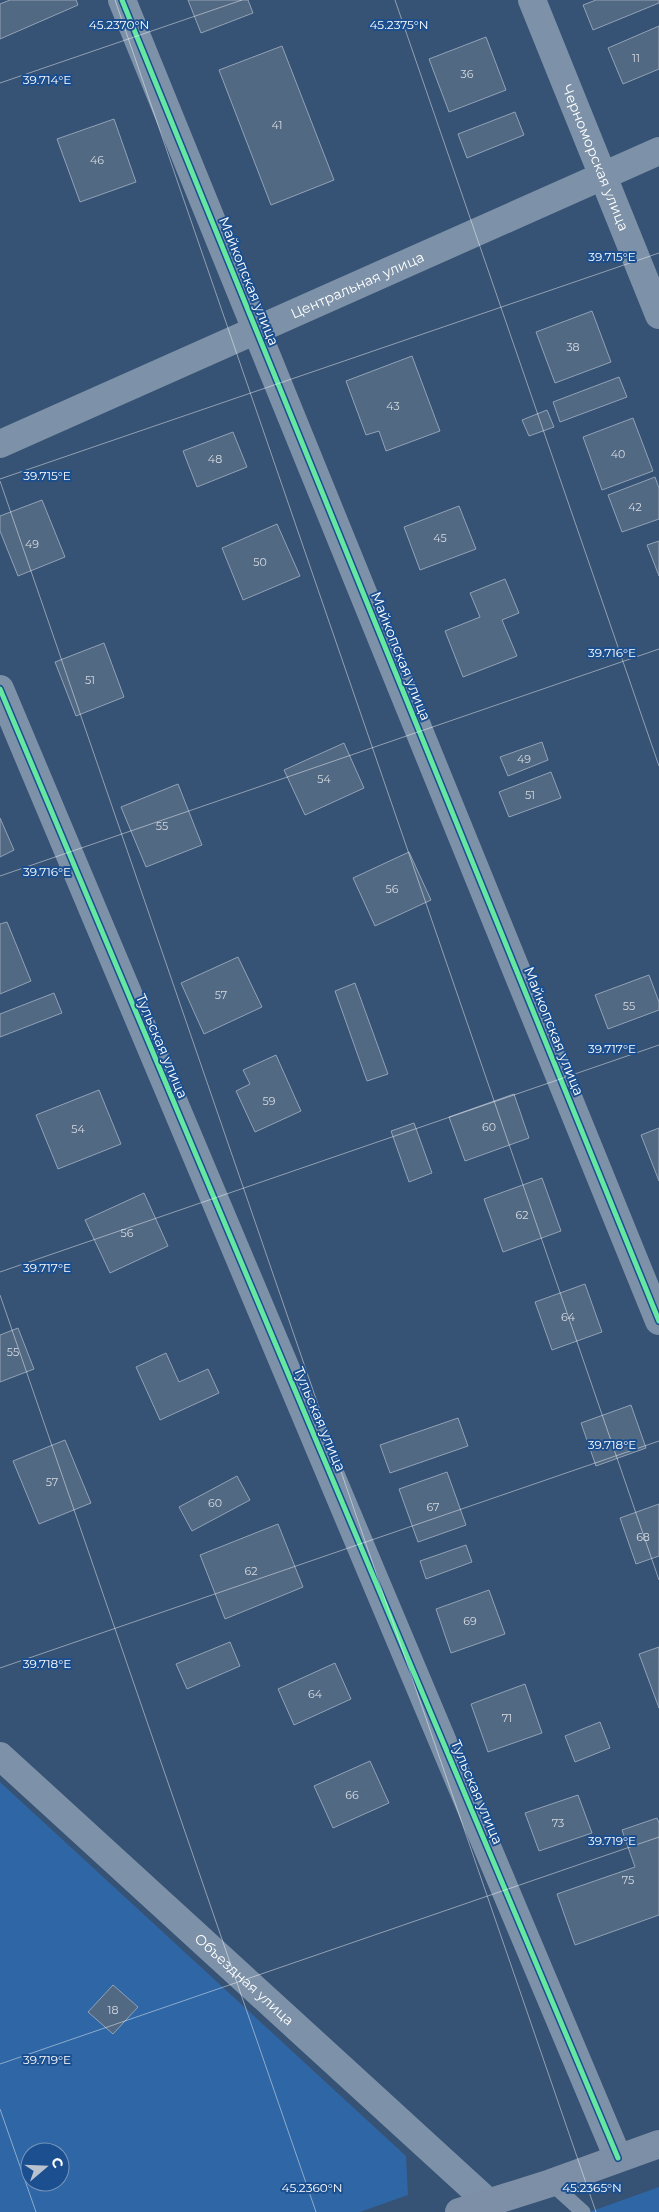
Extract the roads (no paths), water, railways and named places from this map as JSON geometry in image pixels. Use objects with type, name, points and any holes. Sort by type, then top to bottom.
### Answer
[{"type":"main road","points":[[458,2212],[552,2183],[659,2144]]},
{"type":"street","name":"Майкопская улица","points":[[122,0],[659,1321]]},
{"type":"street","name":"Черноморская улица","points":[[532,0],[659,315]]},
{"type":"street","name":"Центральная улица","points":[[0,444],[659,151]]},
{"type":"street","name":"Тульская улица","points":[[0,689],[618,2158]]},
{"type":"street","name":"Объездная улица","points":[[0,1756],[488,2202]]},
{"type":"lane","points":[[552,2183],[584,2212]]}]
